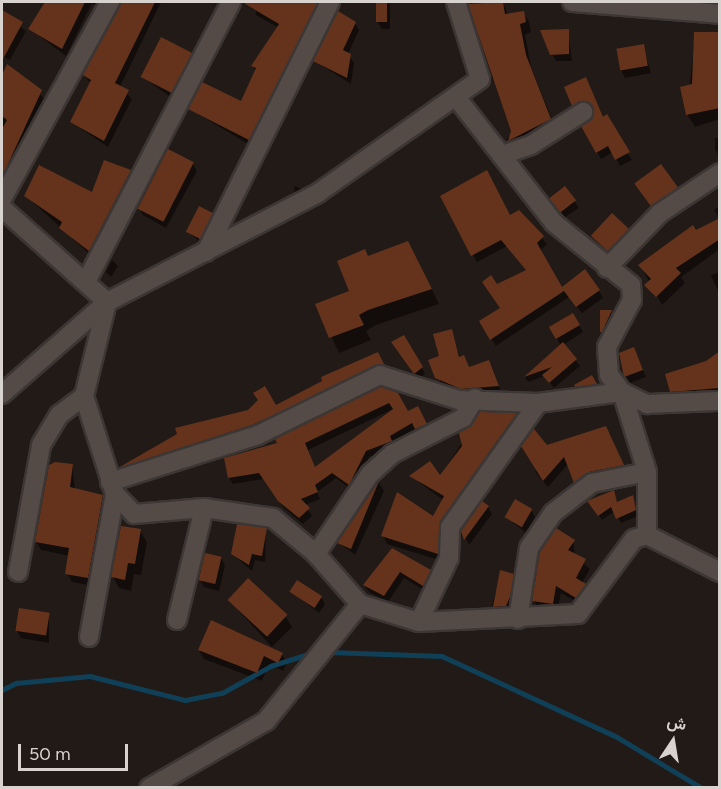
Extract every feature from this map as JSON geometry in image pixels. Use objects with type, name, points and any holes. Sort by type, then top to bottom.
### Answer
[{"type":"street","points":[[2,199],[110,2]]},
{"type":"street","points":[[87,280],[231,2]]},
{"type":"street","points":[[206,252],[330,2]]},
{"type":"street","points":[[2,394],[107,302],[318,193],[480,79],[456,2]]},
{"type":"street","points":[[572,2],[720,14]]},
{"type":"street","points":[[456,97],[554,223],[633,291],[607,347],[609,375],[622,392],[647,472],[647,535]]},
{"type":"street","points":[[502,155],[531,145],[583,112]]},
{"type":"street","points":[[607,268],[660,213],[720,173]]},
{"type":"street","points":[[2,208],[87,280],[107,302]]},
{"type":"street","points":[[107,302],[84,396],[112,488],[134,514],[204,508],[273,518],[316,554],[360,604],[419,622],[518,619],[578,614],[634,539],[647,535],[720,572]]},
{"type":"street","points":[[112,488],[258,435],[380,375],[431,395],[538,403],[622,392],[647,404],[720,401]]},
{"type":"street","points":[[18,572],[41,445],[59,415],[84,396]]},
{"type":"street","points":[[316,554],[370,474],[392,454],[463,418],[475,398]]},
{"type":"street","points":[[419,622],[449,558],[450,527],[538,403]]},
{"type":"street","points":[[518,619],[529,548],[554,513],[592,483],[647,472]]},
{"type":"street","points":[[89,637],[112,488]]},
{"type":"street","points":[[177,620],[204,508]]},
{"type":"street","points":[[148,788],[266,721],[360,604]]},
{"type":"building","points":[[45,2],[85,2],[62,49],[28,29]]},
{"type":"building","points":[[121,2],[155,2],[115,83],[129,90],[104,141],[70,122],[91,80],[83,75]]},
{"type":"building","points":[[242,2],[318,2],[249,140],[188,109],[202,82],[241,101],[256,68],[251,66],[279,24]]},
{"type":"building","points":[[376,2],[387,2],[387,22],[376,22]]},
{"type":"building","points":[[503,2],[505,14],[524,11],[526,22],[520,24],[526,55],[551,119],[508,141],[511,131],[468,4]]},
{"type":"building","points":[[2,10],[23,22],[2,61]]},
{"type":"building","points":[[338,11],[356,22],[343,50],[351,54],[347,78],[313,61]]},
{"type":"building","points":[[569,29],[569,54],[550,55],[540,30]]},
{"type":"building","points":[[694,32],[720,32],[720,108],[686,115],[680,87],[692,84]]},
{"type":"building","points":[[161,37],[192,53],[172,93],[141,77]]},
{"type":"building","points":[[644,44],[648,66],[620,71],[616,49]]},
{"type":"building","points":[[7,64],[42,90],[2,177],[2,129],[7,120],[2,116],[2,75]]},
{"type":"building","points":[[586,77],[603,117],[607,114],[630,152],[615,160],[608,146],[596,153],[581,126],[593,118],[592,106],[583,101],[572,106],[564,87]]},
{"type":"building","points":[[168,149],[194,162],[163,222],[138,209]]},
{"type":"building","points":[[104,160],[131,170],[89,251],[59,228],[62,222],[24,196],[39,165],[92,192]]},
{"type":"building","points":[[661,164],[678,187],[651,207],[634,183]]},
{"type":"building","points":[[487,170],[510,215],[519,210],[544,236],[537,243],[562,287],[585,269],[600,290],[576,307],[564,291],[490,340],[479,321],[500,308],[482,282],[491,275],[497,284],[526,270],[501,240],[471,256],[440,196]]},
{"type":"building","points":[[565,186],[576,200],[560,212],[549,198]]},
{"type":"building","points":[[199,206],[213,213],[200,239],[186,232]]},
{"type":"building","points":[[612,213],[629,229],[608,251],[591,236]]},
{"type":"building","points":[[720,218],[720,239],[676,268],[681,273],[656,297],[644,285],[651,279],[638,265],[693,225],[696,230]]},
{"type":"building","points":[[408,241],[432,289],[368,310],[359,315],[364,325],[329,338],[315,304],[349,291],[337,261],[365,249],[368,256]]},
{"type":"building","points":[[600,310],[612,310],[602,332],[600,332]]},
{"type":"building","points":[[573,313],[580,325],[556,339],[549,327]]},
{"type":"building","points":[[452,329],[459,357],[464,355],[469,367],[489,360],[499,386],[461,389],[435,378],[428,360],[439,356],[433,334]]},
{"type":"building","points":[[404,335],[423,367],[414,374],[391,342]]},
{"type":"building","points":[[563,342],[577,359],[549,383],[542,375],[552,367],[524,377]]},
{"type":"building","points":[[634,347],[643,370],[624,377],[619,353]]},
{"type":"building","points":[[720,351],[720,388],[670,392],[665,374],[706,361]]},
{"type":"building","points":[[378,352],[384,364],[252,425],[118,468],[177,434],[175,428],[248,410],[258,400],[253,393],[265,386],[276,405],[322,381],[321,377]]},
{"type":"building","points":[[592,375],[597,384],[575,387],[574,385]]},
{"type":"building","points":[[381,387],[398,393],[408,411],[418,406],[427,424],[415,429],[412,423],[390,436],[392,441],[366,451],[349,485],[332,473],[315,485],[318,492],[301,499],[310,508],[299,518],[278,501],[259,473],[228,478],[224,458],[277,443],[275,439]],"holes":[[[389,403],[393,409],[315,467],[305,443]]]},
{"type":"building","points":[[480,412],[517,413],[441,520],[438,554],[381,536],[397,492],[433,516],[444,496],[409,476],[430,461],[440,475],[462,446],[459,433]]},
{"type":"building","points":[[606,426],[624,465],[589,472],[574,483],[564,457],[543,481],[521,446],[534,429],[547,445]]},
{"type":"building","points":[[55,462],[73,464],[70,487],[103,495],[88,578],[65,574],[69,548],[35,542],[49,465]]},
{"type":"building","points":[[379,481],[351,549],[337,543]]},
{"type":"building","points":[[614,490],[617,502],[633,495],[636,510],[616,519],[611,507],[598,516],[587,501]]},
{"type":"building","points":[[515,499],[532,509],[522,527],[505,517]]},
{"type":"building","points":[[482,501],[489,506],[464,540],[461,531]]},
{"type":"building","points":[[237,524],[267,528],[262,556],[252,554],[249,565],[231,554]]},
{"type":"building","points":[[121,526],[141,529],[135,564],[128,563],[125,580],[111,577]]},
{"type":"building","points":[[556,528],[575,540],[568,550],[586,559],[576,578],[586,584],[576,598],[556,586],[553,604],[532,601],[540,551]]},
{"type":"building","points":[[392,548],[431,570],[423,586],[400,572],[384,596],[363,585]]},
{"type":"building","points":[[205,553],[222,557],[215,584],[199,580]]},
{"type":"building","points":[[500,570],[514,574],[510,597],[506,606],[493,607]]},
{"type":"building","points":[[248,578],[287,615],[267,637],[228,600]]},
{"type":"building","points":[[297,580],[322,596],[315,608],[289,592]]},
{"type":"building","points":[[19,608],[50,613],[46,636],[15,631]]},
{"type":"building","points":[[211,620],[283,653],[278,663],[264,656],[257,673],[198,650]]},
{"type":"waterway","points":[[329,652],[442,656],[617,737],[702,788]]},
{"type":"waterway","points":[[2,690],[16,683],[90,676],[185,700],[222,693],[271,666],[311,653]]}]
